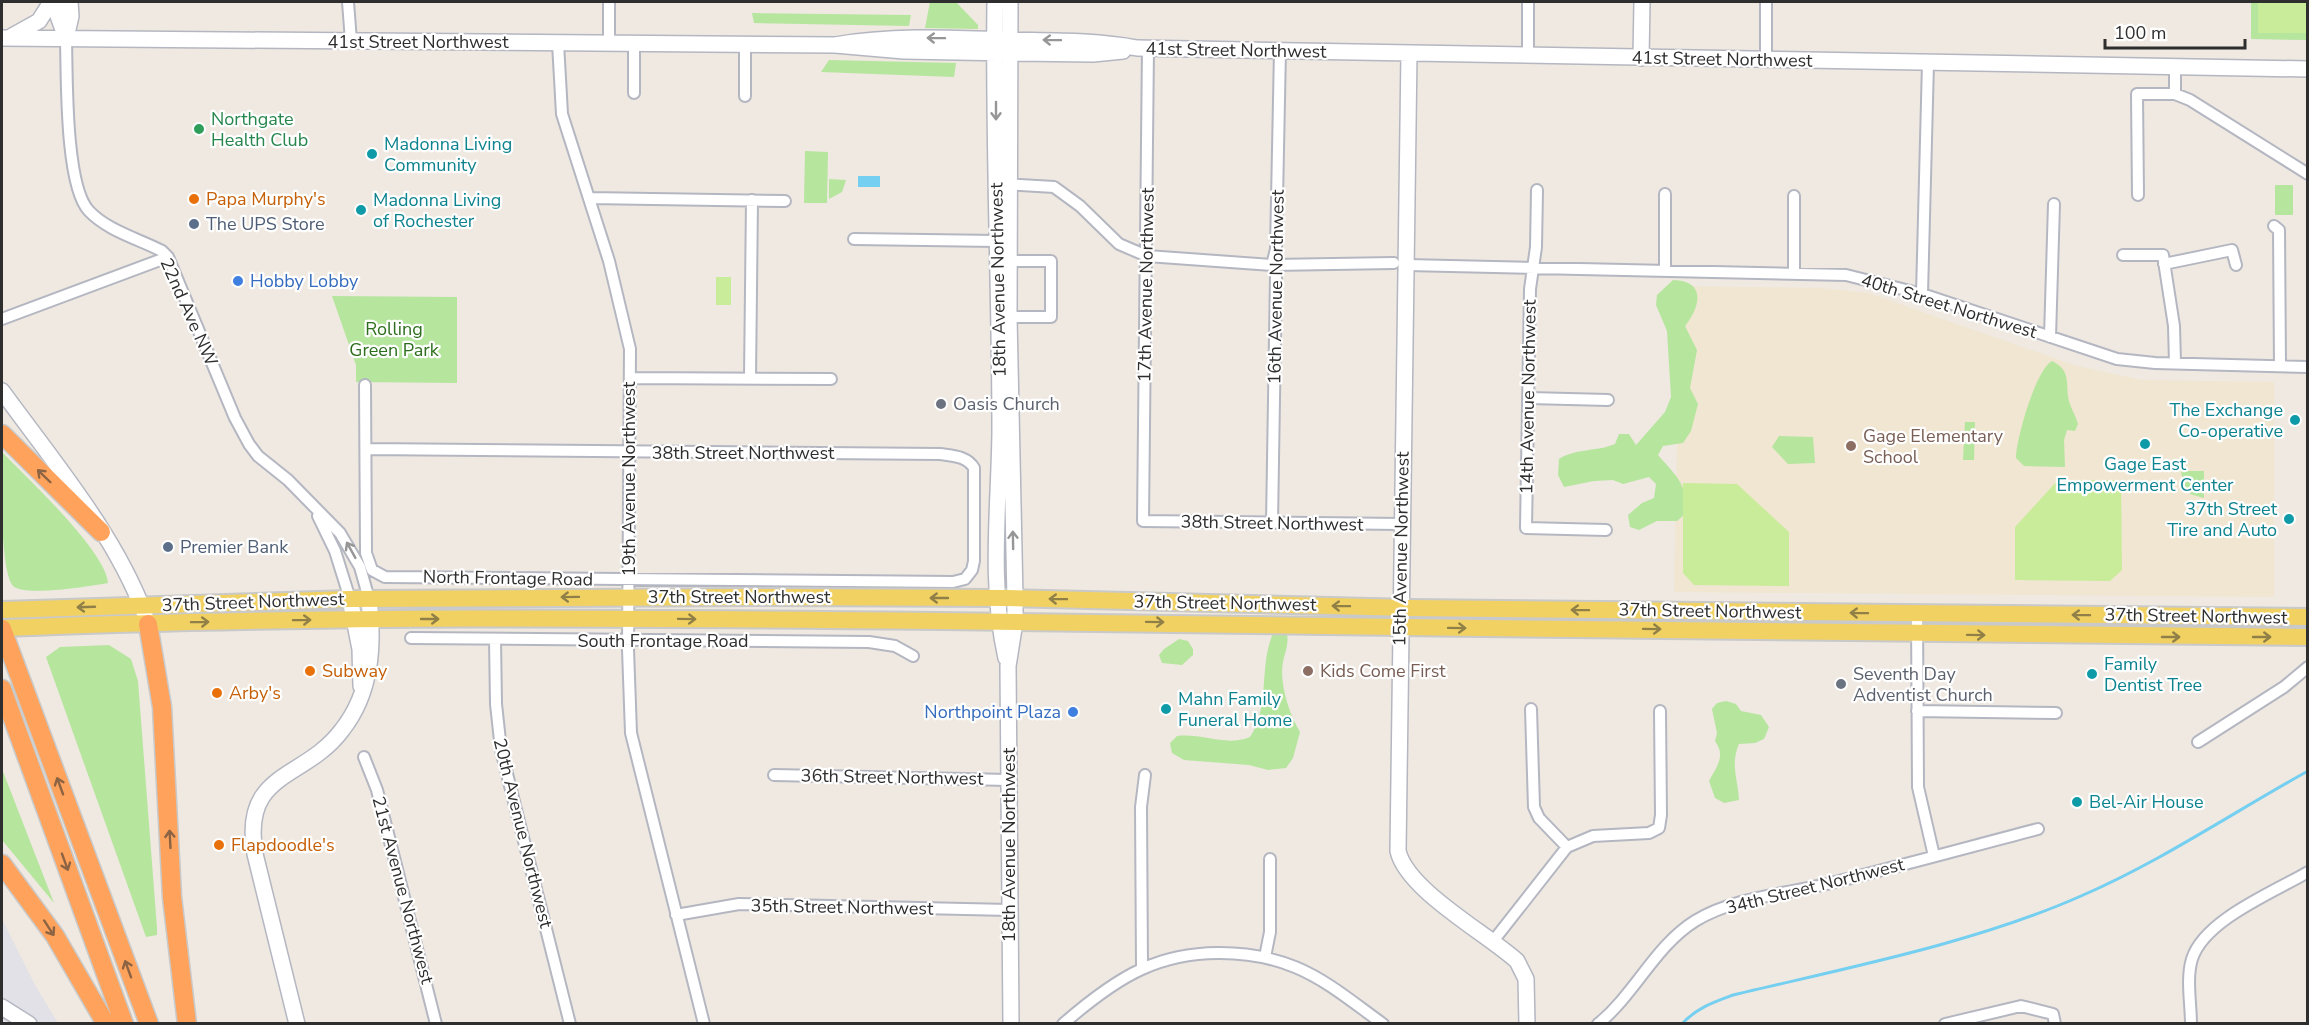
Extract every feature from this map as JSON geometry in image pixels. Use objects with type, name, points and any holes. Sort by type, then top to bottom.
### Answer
[{"type":"highway","points":[[2,434],[101,532]]},
{"type":"highway","points":[[148,624],[162,706],[172,897],[187,1023]]},
{"type":"highway","points":[[2,629],[149,1023]]},
{"type":"highway","points":[[2,689],[124,1023]]},
{"type":"highway","points":[[2,864],[50,928],[106,1023]]},
{"type":"main road","points":[[4,38],[39,21],[51,2]]},
{"type":"main road","points":[[56,2],[57,16],[66,38]]},
{"type":"main road","points":[[66,38],[71,16],[70,2]]},
{"type":"main road","name":"18th Avenue Northwest","points":[[995,2],[1002,46],[1003,184],[1009,261],[1015,598],[1015,622],[1008,666],[1011,1023]]},
{"type":"main road","name":"18th Avenue Northwest","points":[[1002,46],[1010,2]]},
{"type":"main road","points":[[1641,58],[1642,2]]},
{"type":"main road","name":"41st Street Northwest","points":[[4,38],[745,45],[835,45],[883,39],[1002,46],[1095,42],[1142,48],[2307,69]]},
{"type":"main road","name":"15th Avenue Northwest","points":[[1409,53],[1400,264],[1399,857],[1418,884],[1494,940],[1518,961],[1527,990],[1527,1023]]},
{"type":"main road","name":"18th Avenue Northwest","points":[[1003,184],[997,241],[1000,434],[997,598],[998,622],[1008,666]]},
{"type":"main road","points":[[2,391],[48,452],[101,532],[142,605]]},
{"type":"main road","name":"37th Street Northwest","points":[[2,610],[369,599],[628,588],[1400,608],[2307,617]]},
{"type":"main road","points":[[350,599],[360,649],[361,692]]},
{"type":"main road","points":[[297,1023],[255,854],[251,828],[253,817],[264,794],[272,785],[320,752],[346,725],[370,669],[369,599]]},
{"type":"main road","name":"37th Street Northwest","points":[[142,605],[148,624]]},
{"type":"main road","name":"37th Street Northwest","points":[[2,629],[38,626],[354,619],[628,618],[2307,637]]},
{"type":"main road","points":[[2,1007],[29,1023]]},
{"type":"street","points":[[348,2],[351,42]]},
{"type":"street","points":[[609,2],[609,44]]},
{"type":"street","points":[[1527,56],[1528,2]]},
{"type":"street","points":[[1766,2],[1766,60]]},
{"type":"street","name":"22nd Ave NW","points":[[66,38],[71,157],[79,194],[89,211],[97,218],[162,251],[168,257],[235,418],[249,444],[258,456],[288,480],[316,510]]},
{"type":"street","name":"19th Avenue Northwest","points":[[558,43],[562,114],[609,261],[626,329],[630,378],[628,712],[631,733],[704,1023]]},
{"type":"street","points":[[634,44],[634,93]]},
{"type":"street","points":[[745,45],[745,96]]},
{"type":"street","name":"17th Avenue Northwest","points":[[1142,48],[1147,256],[1143,521]]},
{"type":"street","name":"16th Avenue Northwest","points":[[1272,524],[1276,275],[1272,265],[1276,249],[1280,50]]},
{"type":"street","points":[[1922,294],[1928,63]]},
{"type":"street","points":[[2175,67],[2175,94]]},
{"type":"street","points":[[2138,195],[2137,94],[2175,94],[2190,100],[2307,174]]},
{"type":"street","name":"40th Street Northwest","points":[[1003,184],[1054,187],[1080,206],[1119,244],[1147,256],[1272,265],[1533,266],[1794,273],[1859,277],[1922,294],[2117,359],[2307,367]]},
{"type":"street","name":"14th Avenue Northwest","points":[[1537,190],[1528,398],[1526,528],[1606,530]]},
{"type":"street","points":[[1665,194],[1665,269]]},
{"type":"street","points":[[1794,196],[1794,273]]},
{"type":"street","points":[[589,198],[784,201]]},
{"type":"street","points":[[750,378],[752,200]]},
{"type":"street","points":[[2049,336],[2054,204]]},
{"type":"street","points":[[2274,226],[2279,230],[2280,366]]},
{"type":"street","points":[[854,239],[997,241]]},
{"type":"street","points":[[2164,264],[2232,250],[2236,266]]},
{"type":"street","points":[[2123,255],[2163,255],[2174,326],[2175,363]]},
{"type":"street","points":[[2,319],[168,257]]},
{"type":"street","points":[[1009,261],[1051,261],[1051,317],[1010,317]]},
{"type":"street","points":[[630,378],[831,379]]},
{"type":"street","points":[[365,385],[366,449]]},
{"type":"street","points":[[1528,398],[1608,400]]},
{"type":"street","name":"38th Street Northwest","points":[[366,449],[940,454],[963,458],[974,468],[973,565],[964,579],[953,582]]},
{"type":"street","name":"North Frontage Road","points":[[366,449],[366,553],[372,570],[385,577],[628,588],[953,582]]},
{"type":"street","points":[[316,510],[335,551],[350,599]]},
{"type":"street","points":[[316,510],[340,533],[350,548],[360,567],[369,599]]},
{"type":"street","name":"38th Street Northwest","points":[[1143,521],[1401,524]]},
{"type":"street","points":[[1917,614],[1918,787],[1934,856]]},
{"type":"street","name":"South Frontage Road","points":[[411,638],[628,642],[869,642],[895,646],[913,656]]},
{"type":"street","name":"20th Avenue Northwest","points":[[495,639],[496,704],[501,750],[570,1023]]},
{"type":"street","points":[[2198,742],[2284,687],[2307,667]]},
{"type":"street","points":[[1531,709],[1534,807],[1539,818],[1567,847]]},
{"type":"street","points":[[1494,940],[1567,847],[1593,836],[1649,833],[1659,828],[1661,815],[1660,711]]},
{"type":"street","points":[[1917,711],[2056,713]]},
{"type":"street","name":"21st Avenue Northwest","points":[[364,757],[377,790],[436,1023]]},
{"type":"street","name":"36th Street Northwest","points":[[774,775],[1009,780]]},
{"type":"street","points":[[1142,969],[1141,807],[1145,775]]},
{"type":"street","name":"34th Street Northwest","points":[[1598,1023],[1671,941],[1684,929],[1709,914],[1741,903],[2038,829]]},
{"type":"street","points":[[1265,957],[1270,932],[1270,859]]},
{"type":"street","points":[[2191,1023],[2190,966],[2203,940],[2228,918],[2307,872]]},
{"type":"street","name":"35th Street Northwest","points":[[676,915],[739,904],[1010,910]]},
{"type":"street","points":[[1062,1023],[1104,991],[1142,969],[1202,954],[1265,957],[1314,976],[1383,1023]]},
{"type":"street","points":[[1945,1023],[2021,1006],[2053,1014],[2055,1023]]},
{"type":"shaded area","name":"Gage Elementary School","points":[[1680,286],[1820,288],[1868,293],[2077,366],[2142,380],[2274,382],[2274,597],[1674,592]]},
{"type":"shaded area","points":[[2,919],[35,985],[58,1023],[2,1023]]},
{"type":"green space","points":[[930,2],[956,2],[978,25],[978,29],[925,28]]},
{"type":"green space","points":[[2251,2],[2307,2],[2307,40],[2251,39]]},
{"type":"green space","points":[[2258,2],[2307,2],[2307,33],[2258,33]]},
{"type":"green space","points":[[752,13],[911,15],[909,26],[754,23]]},
{"type":"green space","points":[[829,60],[956,63],[954,77],[821,72]]},
{"type":"green space","points":[[805,151],[828,152],[827,203],[804,203]]},
{"type":"green space","points":[[829,179],[846,180],[842,192],[829,199]]},
{"type":"green space","points":[[2275,185],[2293,185],[2293,215],[2275,215]]},
{"type":"green space","points":[[716,277],[731,277],[731,305],[716,305]]},
{"type":"green space","points":[[1673,280],[1684,281],[1696,290],[1697,303],[1685,326],[1697,350],[1690,388],[1698,404],[1691,431],[1683,443],[1663,446],[1658,455],[1683,487],[1685,514],[1677,521],[1657,521],[1639,530],[1630,527],[1628,515],[1642,503],[1654,498],[1656,484],[1649,477],[1623,484],[1613,480],[1564,487],[1558,475],[1559,459],[1572,453],[1615,444],[1619,434],[1629,434],[1636,445],[1665,412],[1671,397],[1667,331],[1656,305],[1657,295]]},
{"type":"green space","name":"Rolling Green Park","points":[[332,296],[457,297],[457,383],[356,382],[356,365]]},
{"type":"green space","points":[[2052,361],[2065,373],[2069,401],[2078,424],[2075,431],[2067,430],[2064,440],[2065,467],[2024,466],[2016,458],[2023,421],[2040,377]]},
{"type":"green space","points":[[1965,422],[1975,422],[1974,460],[1963,460]]},
{"type":"green space","points":[[1779,436],[1813,437],[1815,463],[1788,464],[1772,447]]},
{"type":"green space","points":[[2,452],[80,534],[104,569],[108,583],[44,591],[31,591],[13,586],[9,577],[4,544]]},
{"type":"green space","points":[[2181,471],[2204,471],[2204,498],[2190,494],[2183,483]]},
{"type":"green space","points":[[2058,480],[2121,480],[2122,570],[2110,581],[2015,580],[2015,527]]},
{"type":"green space","points":[[1683,483],[1737,484],[1789,532],[1789,586],[1694,585],[1683,573]]},
{"type":"green space","points":[[1279,630],[1287,634],[1282,679],[1292,716],[1300,732],[1293,758],[1286,768],[1268,770],[1249,765],[1184,760],[1172,753],[1170,743],[1177,736],[1232,741],[1250,737],[1256,725],[1263,698],[1269,644],[1274,631]]},
{"type":"green space","points":[[1179,639],[1188,641],[1193,649],[1193,655],[1182,665],[1162,663],[1159,655]]},
{"type":"green space","points":[[109,645],[131,659],[138,681],[157,928],[157,935],[146,937],[46,657],[60,647]]},
{"type":"green space","points":[[1726,701],[1736,704],[1741,711],[1761,715],[1769,727],[1764,739],[1755,743],[1739,744],[1735,765],[1739,800],[1724,803],[1715,798],[1709,781],[1720,756],[1715,741],[1717,733],[1712,709],[1717,703]]},
{"type":"green space","points":[[2,769],[54,903],[2,840]]},
{"type":"water","points":[[858,176],[880,176],[880,187],[858,187]]},
{"type":"waterway","points":[[1682,1024],[1699,1010],[1733,995],[1910,953],[1998,928],[2040,913],[2139,868],[2308,771]]},
{"type":"place","name":"Northgate Health Club","points":[[199,129]]},
{"type":"place","name":"Madonna Living Community","points":[[372,154]]},
{"type":"place","name":"Papa Murphy's","points":[[194,199]]},
{"type":"place","name":"Madonna Living of Rochester","points":[[361,210]]},
{"type":"place","name":"The UPS Store","points":[[194,224]]},
{"type":"place","name":"Hobby Lobby","points":[[238,281]]},
{"type":"place","name":"Oasis Church","points":[[941,404]]},
{"type":"place","name":"The Exchange Co-operative","points":[[2295,420]]},
{"type":"place","name":"Gage East Empowerment Center","points":[[2145,444]]},
{"type":"place","name":"Gage Elementary School","points":[[1851,446]]},
{"type":"place","name":"37th Street Tire and Auto","points":[[2289,519]]},
{"type":"place","name":"Premier Bank","points":[[168,547]]},
{"type":"place","name":"Subway","points":[[310,671]]},
{"type":"place","name":"Kids Come First","points":[[1308,671]]},
{"type":"place","name":"Family Dentist Tree","points":[[2092,674]]},
{"type":"place","name":"Seventh Day Adventist Church","points":[[1841,684]]},
{"type":"place","name":"Arby's","points":[[217,693]]},
{"type":"place","name":"Mahn Family Funeral Home","points":[[1166,709]]},
{"type":"place","name":"Northpoint Plaza","points":[[1073,712]]},
{"type":"place","name":"Bel-Air House","points":[[2077,802]]},
{"type":"place","name":"Flapdoodle's","points":[[219,845]]}]
